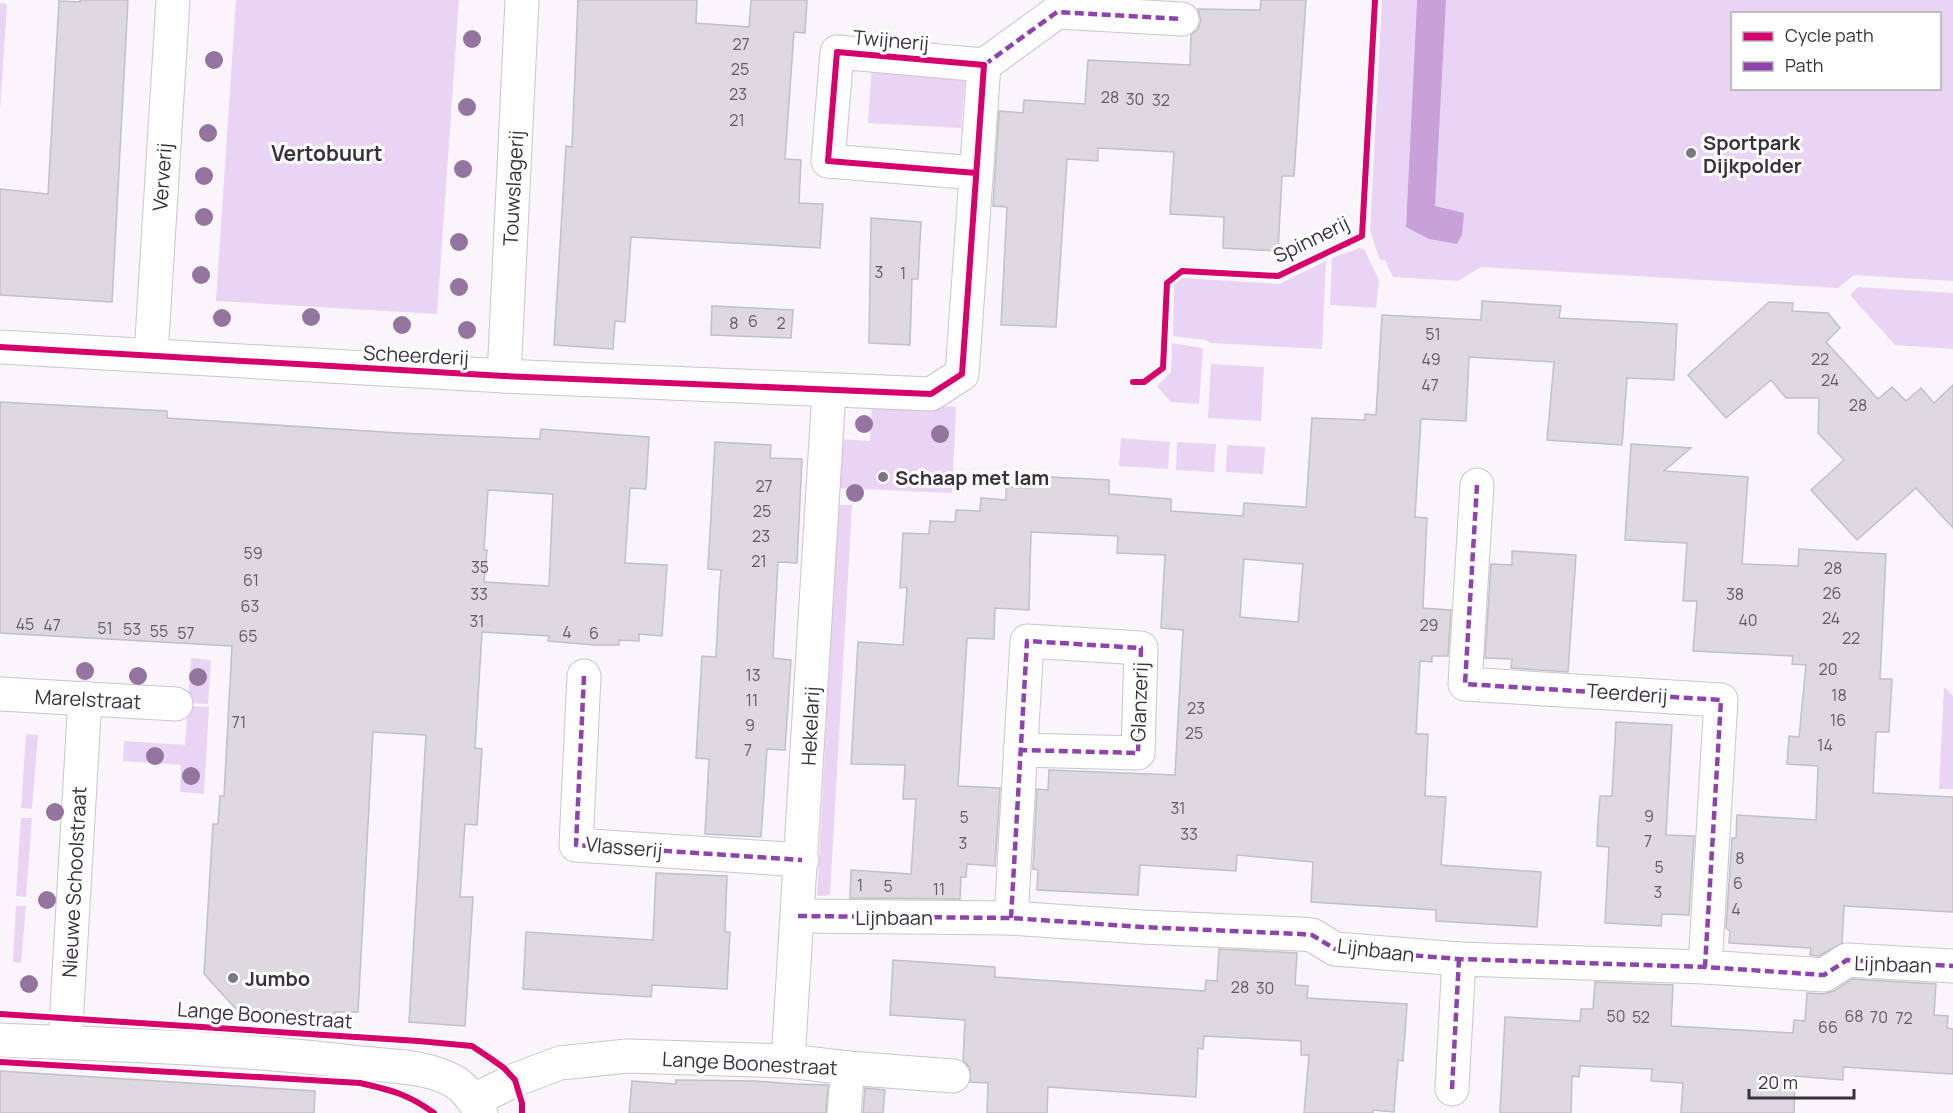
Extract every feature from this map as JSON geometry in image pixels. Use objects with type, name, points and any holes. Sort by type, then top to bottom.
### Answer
[{"type":"street","name":"Ververij","points":[[151,355],[173,0]]},
{"type":"street","name":"Touwslagerij","points":[[504,376],[522,0]]},
{"type":"street","points":[[829,391],[931,394],[962,374],[984,65],[1057,12],[1182,20]]},
{"type":"street","name":"Twijnerij","points":[[976,173],[828,161],[837,52],[984,65]]},
{"type":"street","name":"Scheerderij","points":[[0,347],[504,376],[829,391]]},
{"type":"street","name":"Hekelarij","points":[[788,1061],[829,391]]},
{"type":"street","name":"Teerderij","points":[[1477,485],[1465,684],[1721,700],[1705,967]]},
{"type":"street","name":"Glanzerij","points":[[1011,918],[1020,750],[1027,641],[1141,648],[1138,753],[1020,750]]},
{"type":"street","name":"Vlasserij","points":[[584,676],[576,844],[801,860]]},
{"type":"street","name":"Marelstraat","points":[[0,694],[176,704]]},
{"type":"street","name":"Nieuwe Schoolstraat","points":[[65,1043],[85,698]]},
{"type":"street","name":"Lijnbaan","points":[[798,916],[1011,918],[1312,935],[1335,949],[1459,959],[1705,967],[1824,975],[1847,960],[1953,966]]},
{"type":"street","points":[[1452,1089],[1459,959]]},
{"type":"street","name":"Lange Boonestraat","points":[[0,1040],[303,1056],[399,1067],[430,1073],[455,1082],[478,1107],[515,1080],[560,1063],[627,1056],[788,1061],[953,1076]]},
{"type":"street","points":[[844,1113],[848,1068]]},
{"type":"shaded area","points":[[236,0],[459,0],[437,314],[216,301]]},
{"type":"shaded area","name":"Sportpark Dijkpolder","points":[[1382,0],[1417,0],[1406,227],[1457,244],[1462,235],[1425,218],[1436,0],[1953,0],[1953,281],[1854,275],[1838,288],[1481,267],[1458,281],[1393,277],[1385,260],[1380,260],[1370,231]]},
{"type":"shaded area","points":[[1417,0],[1446,0],[1435,206],[1464,213],[1462,235],[1457,244],[1429,239],[1406,227]]},
{"type":"shaded area","points":[[0,3],[7,4],[0,110]]},
{"type":"shaded area","points":[[872,63],[955,71],[965,82],[961,128],[868,123]]},
{"type":"shaded area","points":[[1359,248],[1364,249],[1379,280],[1376,308],[1330,305],[1332,258]]},
{"type":"shaded area","points":[[1326,261],[1322,349],[1211,343],[1206,340],[1173,336],[1174,285],[1182,278],[1279,284]]},
{"type":"shaded area","points":[[1858,287],[1953,293],[1953,349],[1895,345],[1850,295]]},
{"type":"shaded area","points":[[1172,343],[1203,348],[1199,404],[1171,402],[1157,386],[1171,372]]},
{"type":"shaded area","points":[[1211,364],[1264,367],[1261,421],[1208,418]]},
{"type":"shaded area","points":[[872,403],[956,407],[952,493],[837,488],[839,439],[870,441]]},
{"type":"shaded area","points":[[1121,438],[1170,442],[1168,469],[1119,466]]},
{"type":"shaded area","points":[[1177,442],[1216,444],[1214,472],[1176,470]]},
{"type":"shaded area","points":[[1227,445],[1265,447],[1263,474],[1226,472]]},
{"type":"shaded area","points":[[838,505],[852,505],[830,895],[817,896]]},
{"type":"shaded area","points":[[191,658],[211,660],[208,704],[188,703]]},
{"type":"shaded area","points":[[1944,687],[1953,696],[1953,789],[1939,789]]},
{"type":"shaded area","points":[[188,706],[209,707],[204,794],[180,792],[181,765],[123,761],[124,741],[185,745]]},
{"type":"shaded area","points":[[26,734],[38,735],[32,809],[21,808]]},
{"type":"shaded area","points":[[21,818],[32,818],[26,897],[16,896]]},
{"type":"shaded area","points":[[16,906],[26,906],[21,963],[13,962]]},
{"type":"building","points":[[80,0],[128,0],[112,302],[0,295],[0,189],[48,194],[59,1],[80,2]]},
{"type":"building","points":[[578,0],[697,0],[696,23],[749,27],[751,0],[807,0],[805,33],[794,32],[785,159],[801,160],[799,203],[823,204],[820,248],[631,237],[625,322],[615,321],[613,349],[554,345],[566,146],[572,147]]},
{"type":"building","points":[[1261,0],[1306,0],[1294,176],[1282,176],[1278,251],[1223,248],[1224,217],[1170,214],[1174,152],[1098,148],[1098,161],[1067,159],[1056,327],[1001,325],[1007,207],[993,206],[999,111],[1023,113],[1024,100],[1085,104],[1088,60],[1190,65],[1191,35],[1198,29],[1201,21],[1198,9],[1260,10]]},
{"type":"building","points":[[871,218],[921,222],[918,279],[912,279],[910,345],[869,343]]},
{"type":"building","points":[[1482,301],[1561,306],[1559,318],[1677,324],[1674,380],[1627,378],[1622,445],[1547,440],[1554,362],[1469,357],[1466,421],[1421,419],[1415,517],[1427,518],[1423,608],[1451,610],[1448,656],[1432,656],[1432,662],[1420,661],[1416,734],[1428,734],[1425,796],[1446,797],[1441,865],[1541,872],[1537,927],[1436,921],[1436,910],[1311,902],[1313,862],[1237,855],[1236,871],[1140,865],[1138,895],[1037,890],[1038,870],[1033,869],[1037,789],[1048,790],[1049,770],[1175,775],[1183,630],[1161,628],[1165,555],[1117,553],[1118,536],[1031,532],[1029,610],[995,608],[994,639],[967,638],[958,786],[1000,788],[995,866],[967,864],[966,877],[961,877],[960,899],[850,898],[851,870],[911,874],[916,799],[903,799],[905,765],[851,764],[858,642],[903,645],[907,587],[900,588],[903,533],[929,534],[930,521],[955,522],[956,510],[980,511],[981,498],[1006,500],[1006,487],[1031,488],[1031,476],[1109,480],[1109,494],[1171,499],[1171,511],[1243,516],[1244,503],[1306,507],[1312,418],[1365,420],[1365,414],[1376,415],[1382,315],[1481,320]],"holes":[[[1244,559],[1303,564],[1298,622],[1240,617]]]},
{"type":"building","points":[[1769,302],[1793,303],[1792,311],[1828,313],[1840,328],[1826,342],[1878,399],[1892,387],[1906,401],[1921,388],[1934,403],[1953,385],[1953,528],[1916,488],[1857,540],[1811,490],[1844,460],[1818,433],[1819,398],[1786,398],[1771,380],[1726,418],[1688,375]]},
{"type":"building","points":[[712,306],[793,310],[791,338],[711,335]]},
{"type":"building","points":[[0,402],[167,411],[167,418],[399,433],[540,439],[541,429],[649,437],[646,489],[630,488],[625,563],[667,565],[662,636],[639,634],[639,641],[619,640],[619,645],[594,645],[548,641],[549,636],[482,632],[475,748],[482,749],[477,825],[465,824],[460,897],[473,897],[465,1026],[409,1022],[426,735],[373,732],[358,1012],[335,1012],[335,1014],[235,1008],[204,974],[213,824],[218,824],[220,796],[224,796],[232,646],[0,633]],"holes":[[[488,490],[553,494],[549,586],[484,582]]]},
{"type":"building","points":[[715,442],[771,445],[770,458],[802,459],[797,563],[778,562],[773,658],[791,660],[785,750],[767,749],[761,837],[705,834],[709,759],[696,758],[702,656],[716,657],[721,570],[708,569]]},
{"type":"building","points":[[1631,444],[1691,448],[1664,471],[1748,477],[1742,564],[1798,566],[1799,549],[1886,554],[1880,679],[1892,679],[1889,732],[1876,732],[1873,793],[1953,797],[1953,912],[1844,906],[1842,943],[1819,956],[1810,955],[1811,948],[1729,943],[1730,931],[1726,928],[1732,838],[1736,838],[1737,815],[1816,820],[1818,766],[1787,764],[1789,736],[1799,737],[1806,665],[1792,664],[1793,656],[1693,651],[1697,601],[1683,601],[1687,543],[1625,540]]},
{"type":"building","points":[[1512,551],[1576,555],[1568,672],[1511,668],[1512,659],[1485,658],[1491,564],[1512,565]]},
{"type":"building","points":[[1616,722],[1672,725],[1666,835],[1694,836],[1689,915],[1662,914],[1661,926],[1605,923],[1609,847],[1597,846],[1598,821],[1600,796],[1612,796]]},
{"type":"building","points":[[656,873],[727,876],[725,932],[730,932],[727,989],[652,985],[651,997],[523,989],[526,932],[653,940]]},
{"type":"building","points":[[1219,949],[1297,953],[1295,985],[1308,986],[1307,998],[1407,1004],[1403,1061],[1398,1060],[1394,1112],[1373,1110],[1373,1113],[1304,1113],[1309,1055],[1301,1055],[1301,1041],[1204,1036],[1203,1049],[1198,1048],[1196,1097],[1048,1087],[1047,1113],[987,1113],[988,1083],[970,1082],[970,1068],[963,1060],[965,1020],[890,1015],[893,960],[995,967],[995,977],[1205,991],[1206,980],[1217,981]]},
{"type":"building","points":[[1852,979],[1936,984],[1934,1015],[1948,1016],[1947,1028],[1953,1029],[1953,1074],[1843,1067],[1843,1080],[1795,1076],[1794,1113],[1681,1113],[1683,1083],[1651,1081],[1652,1069],[1580,1066],[1579,1077],[1572,1076],[1571,1113],[1500,1113],[1505,1017],[1580,1021],[1581,1009],[1593,1009],[1595,982],[1673,985],[1671,1026],[1793,1033],[1794,1020],[1805,1021],[1807,993],[1823,994],[1834,991]]},
{"type":"building","points":[[0,1071],[315,1091],[314,1113],[0,1113]]},
{"type":"building","points":[[676,1080],[828,1085],[826,1113],[629,1113],[632,1081],[676,1084]]},
{"type":"building","points":[[865,1088],[885,1090],[883,1113],[863,1113]]},
{"type":"marked path","points":[[984,65],[1057,12],[1182,19]]},
{"type":"marked path","points":[[1477,485],[1465,684],[1721,700],[1705,967]]},
{"type":"marked path","points":[[1011,918],[1027,641],[1141,648],[1138,753],[1020,750]]},
{"type":"marked path","points":[[584,676],[576,845],[802,860]]},
{"type":"marked path","points":[[798,916],[1011,918],[1300,934],[1312,935],[1335,949],[1459,959],[1705,967],[1824,975],[1847,960],[1953,966]]},
{"type":"marked path","points":[[1452,1089],[1459,959]]},
{"type":"cycle path","name":"Spinnerij","points":[[1133,382],[1144,382],[1163,368],[1167,283],[1182,271],[1278,276],[1362,236],[1375,0]]},
{"type":"cycle path","points":[[0,347],[504,376],[931,394],[962,374],[984,65],[837,52],[828,161],[976,173]]},
{"type":"cycle path","points":[[0,1014],[472,1046],[504,1068],[515,1080],[522,1103],[522,1113]]},
{"type":"cycle path","points":[[0,1062],[360,1083],[399,1094],[416,1101],[434,1113]]},
{"type":"place","name":"Sportpark Dijkpolder","points":[[1691,153]]},
{"type":"place","name":"Schaap met lam","points":[[883,477]]},
{"type":"place","name":"Jumbo","points":[[233,978]]},
{"type":"district","name":"Vertobuurt","points":[[327,153]]}]
